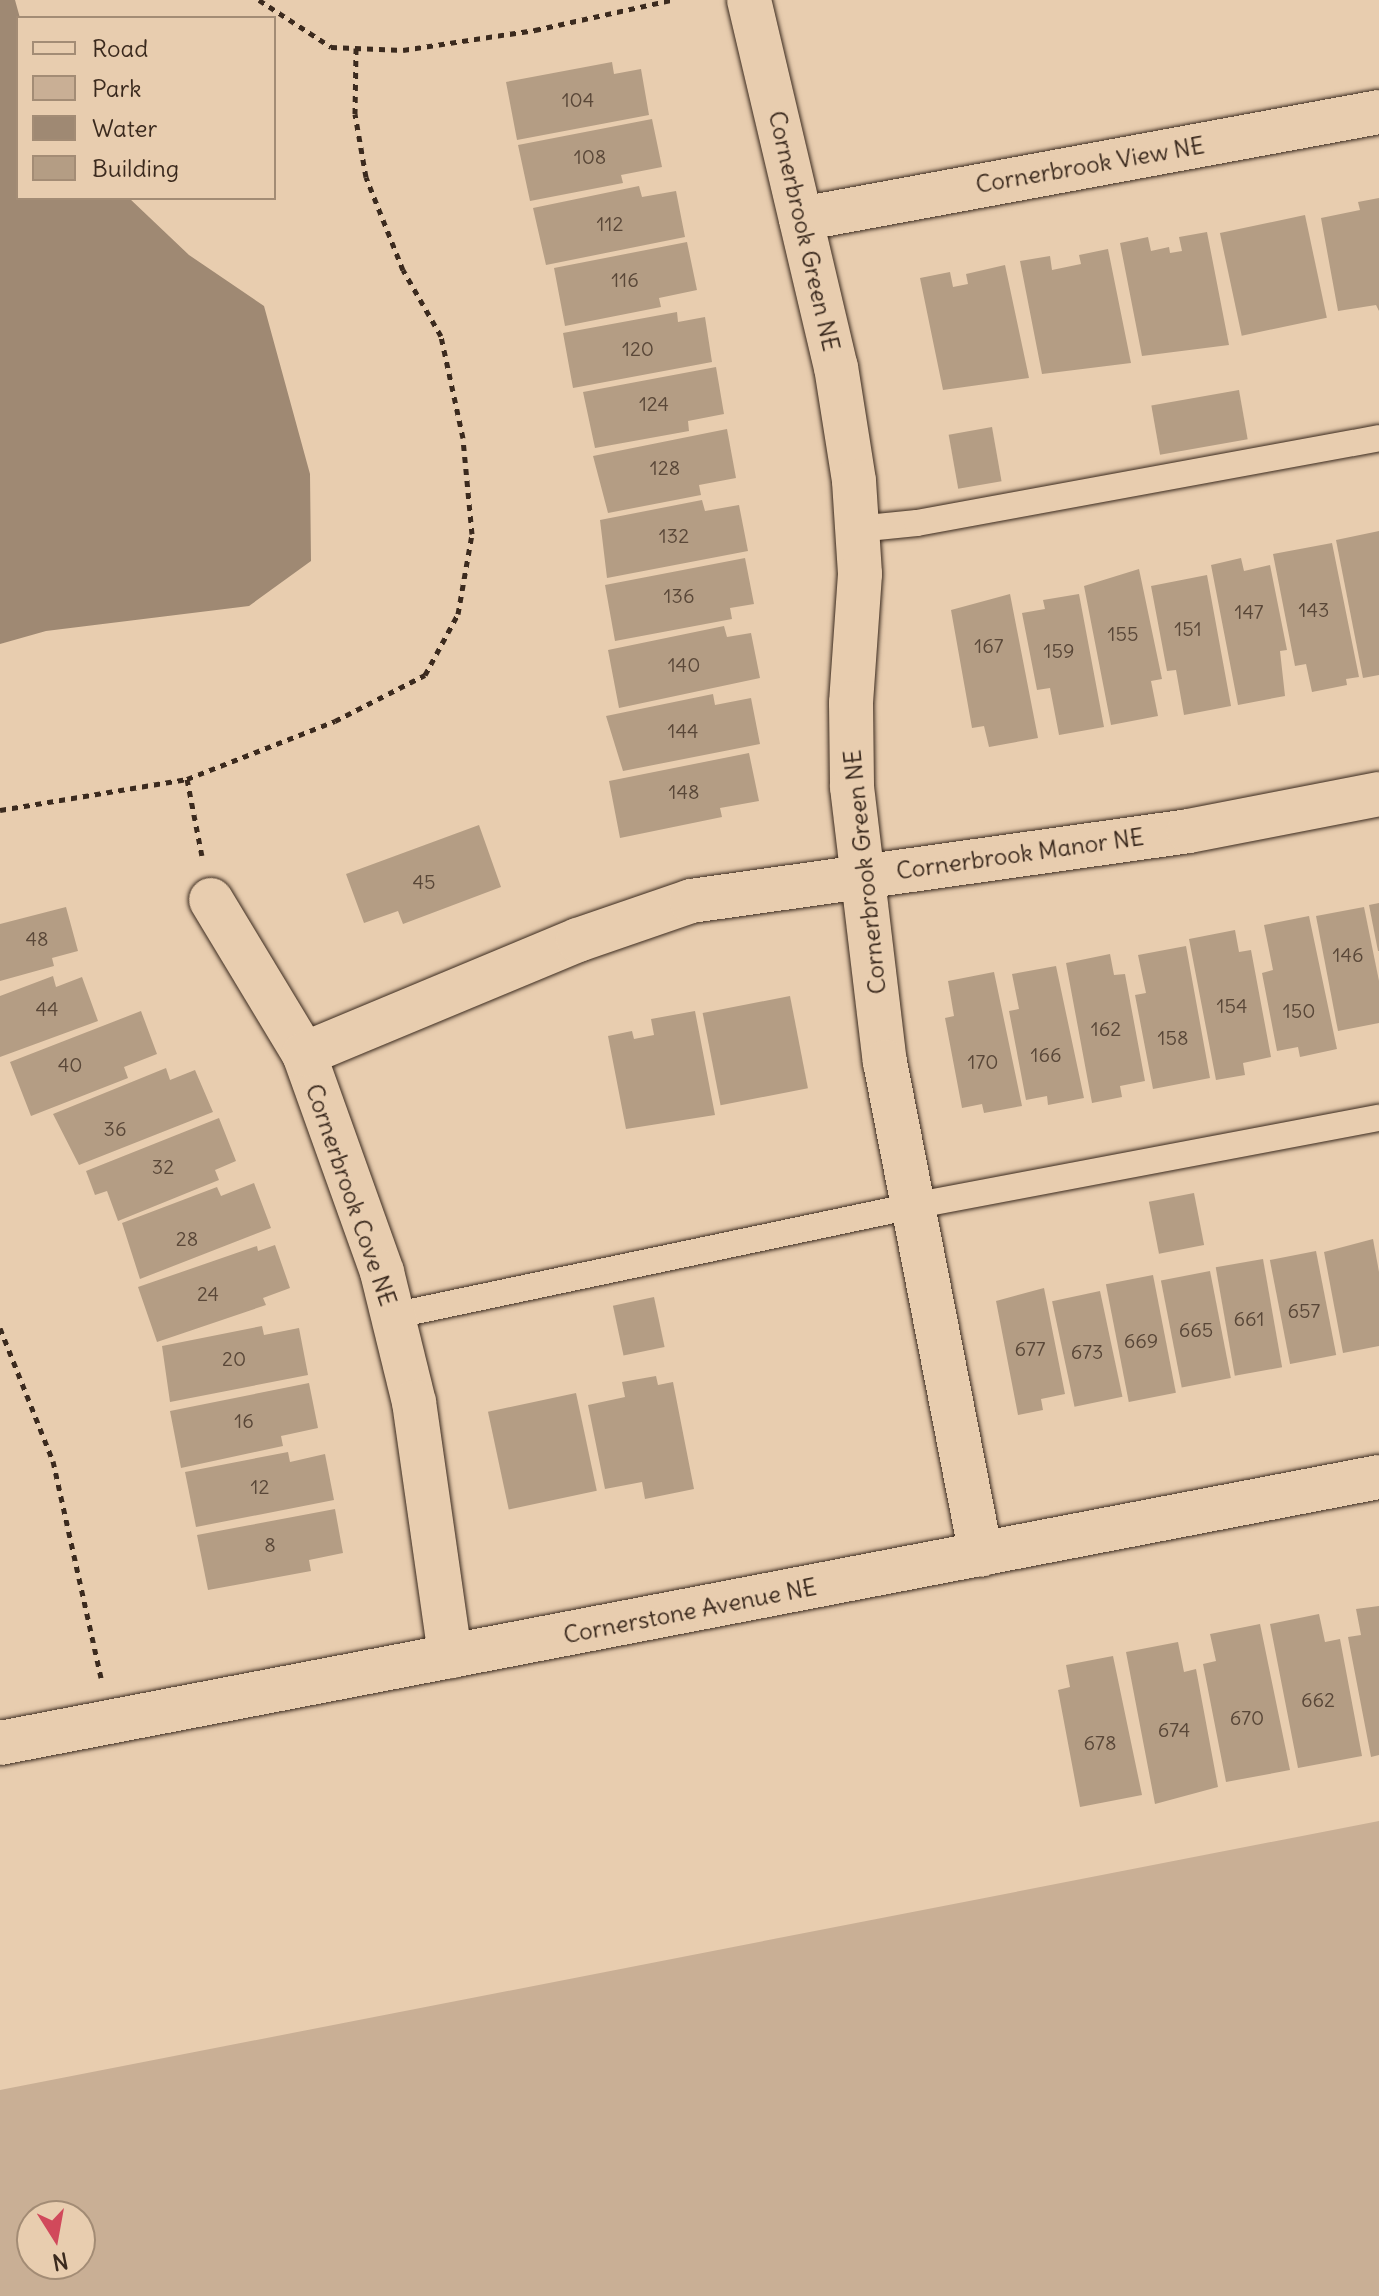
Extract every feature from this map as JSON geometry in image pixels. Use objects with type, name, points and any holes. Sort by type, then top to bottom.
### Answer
[{"type":"street","name":"Cornerbrook Green NE","points":[[749,0],[836,367],[857,529],[852,787],[866,875],[885,1062],[981,1555]]},
{"type":"street","name":"Cornerbrook View NE","points":[[801,219],[1379,112]]},
{"type":"street","name":"Cornerbrook Manor NE","points":[[304,1054],[549,952],[691,901],[1189,831],[1379,794]]},
{"type":"street","name":"Cornerbrook Cove NE","points":[[211,900],[304,1054],[382,1272],[414,1402],[450,1656]]},
{"type":"street","name":"Cornerstone Avenue NE","points":[[0,1743],[1379,1477]]},
{"type":"lane","points":[[857,529],[917,523],[1379,438]]},
{"type":"lane","points":[[392,1316],[912,1206],[1379,1118]]},
{"type":"path","points":[[259,0],[331,47],[403,50],[535,30],[671,0]]},
{"type":"path","points":[[0,810],[187,779],[335,721],[425,675],[458,614],[472,534],[463,438],[441,336],[403,270],[366,177],[355,114],[356,48]]},
{"type":"path","points":[[187,779],[211,900]]},
{"type":"path","points":[[0,1328],[53,1461],[110,1722]]},
{"type":"green space","points":[[1379,1821],[1379,2296],[0,2296],[0,2090]]},
{"type":"water","points":[[0,0],[15,0],[19,16],[16,16],[16,200],[131,200],[189,255],[264,306],[310,474],[311,561],[249,606],[46,631],[0,644]]},
{"type":"building","points":[[612,62],[614,74],[641,69],[649,115],[517,140],[506,82]]},
{"type":"building","points":[[652,119],[662,167],[621,175],[623,183],[530,201],[518,145]]},
{"type":"building","points":[[639,186],[642,197],[676,191],[685,237],[546,265],[533,208]]},
{"type":"building","points":[[1379,198],[1379,311],[1376,305],[1338,311],[1321,218],[1360,210],[1358,202]]},
{"type":"building","points":[[1305,215],[1327,318],[1242,336],[1220,233]]},
{"type":"building","points":[[1207,232],[1229,345],[1142,356],[1120,243],[1148,237],[1151,251],[1169,247],[1170,253],[1182,251],[1179,237]]},
{"type":"building","points":[[687,242],[697,290],[659,298],[661,307],[565,326],[554,268]]},
{"type":"building","points":[[1108,249],[1131,363],[1042,374],[1020,261],[1050,256],[1052,270],[1081,264],[1079,255]]},
{"type":"building","points":[[1005,265],[1029,378],[943,390],[920,278],[950,272],[953,287],[968,284],[966,274]]},
{"type":"building","points":[[677,312],[678,322],[705,317],[712,362],[573,388],[563,333]]},
{"type":"building","points":[[716,367],[724,414],[688,421],[689,431],[595,448],[583,392]]},
{"type":"building","points":[[1239,390],[1248,439],[1160,455],[1151,405]]},
{"type":"building","points":[[992,427],[1002,481],[958,489],[949,435]]},
{"type":"building","points":[[727,429],[736,478],[699,485],[701,495],[608,513],[593,456]]},
{"type":"building","points":[[702,500],[705,511],[739,505],[748,551],[607,578],[600,520]]},
{"type":"building","points":[[1379,531],[1379,675],[1363,678],[1336,540]]},
{"type":"building","points":[[1332,543],[1359,677],[1346,679],[1347,685],[1312,692],[1306,664],[1295,666],[1273,554]]},
{"type":"building","points":[[745,558],[754,604],[730,608],[732,619],[615,641],[605,585]]},
{"type":"building","points":[[1241,558],[1244,571],[1270,565],[1287,650],[1280,651],[1285,696],[1238,705],[1211,565]]},
{"type":"building","points":[[1139,569],[1162,679],[1151,681],[1158,716],[1111,725],[1084,586]]},
{"type":"building","points":[[1207,575],[1231,706],[1184,715],[1176,670],[1167,671],[1151,586]]},
{"type":"building","points":[[1010,594],[1038,738],[989,747],[984,726],[972,728],[951,610]]},
{"type":"building","points":[[1079,594],[1104,727],[1059,735],[1050,688],[1037,690],[1022,613],[1045,609],[1043,600]]},
{"type":"building","points":[[724,626],[727,637],[751,633],[760,678],[619,708],[608,650]]},
{"type":"building","points":[[713,694],[715,705],[751,698],[760,744],[623,771],[606,716]]},
{"type":"building","points":[[749,753],[759,801],[720,808],[722,817],[620,838],[609,781]]},
{"type":"building","points":[[479,825],[501,887],[403,924],[398,911],[364,923],[346,874]]},
{"type":"building","points":[[1379,903],[1379,951],[1378,951],[1369,905]]},
{"type":"building","points":[[66,907],[78,951],[52,958],[54,966],[0,981],[0,924]]},
{"type":"building","points":[[1364,907],[1379,981],[1379,1023],[1338,1031],[1316,916]]},
{"type":"building","points":[[1309,916],[1337,1049],[1300,1057],[1298,1047],[1277,1051],[1262,973],[1273,970],[1264,925]]},
{"type":"building","points":[[1235,930],[1239,952],[1251,950],[1271,1057],[1243,1063],[1245,1075],[1216,1080],[1189,939]]},
{"type":"building","points":[[1186,946],[1210,1078],[1153,1089],[1135,995],[1146,993],[1138,955]]},
{"type":"building","points":[[1110,954],[1114,975],[1125,974],[1145,1081],[1120,1086],[1122,1097],[1092,1103],[1066,963]]},
{"type":"building","points":[[1056,966],[1084,1098],[1048,1105],[1047,1096],[1026,1100],[1009,1011],[1019,1009],[1012,974]]},
{"type":"building","points":[[994,972],[1022,1106],[984,1113],[982,1104],[962,1108],[945,1018],[954,1016],[948,981]]},
{"type":"building","points":[[53,976],[56,987],[82,977],[98,1021],[0,1057],[0,996]]},
{"type":"building","points":[[790,996],[808,1088],[721,1105],[703,1013]]},
{"type":"building","points":[[141,1011],[157,1054],[124,1067],[128,1078],[31,1116],[10,1062]]},
{"type":"building","points":[[695,1011],[715,1115],[626,1129],[608,1036],[632,1031],[634,1039],[654,1035],[651,1019]]},
{"type":"building","points":[[166,1068],[170,1080],[195,1070],[213,1112],[79,1165],[53,1114]]},
{"type":"building","points":[[219,1118],[236,1161],[215,1170],[219,1180],[118,1221],[107,1191],[95,1195],[86,1171]]},
{"type":"building","points":[[254,1183],[271,1228],[140,1279],[122,1223],[217,1187],[221,1196]]},
{"type":"building","points":[[1194,1193],[1204,1245],[1159,1254],[1149,1202]]},
{"type":"building","points":[[1373,1239],[1379,1272],[1379,1346],[1343,1353],[1324,1252]]},
{"type":"building","points":[[275,1245],[290,1288],[263,1298],[266,1305],[157,1342],[138,1287],[257,1246],[258,1251]]},
{"type":"building","points":[[1316,1251],[1336,1355],[1290,1364],[1270,1260]]},
{"type":"building","points":[[1263,1259],[1282,1367],[1235,1376],[1216,1267]]},
{"type":"building","points":[[1210,1271],[1231,1378],[1182,1388],[1161,1281]]},
{"type":"building","points":[[1153,1275],[1176,1393],[1129,1402],[1106,1284]]},
{"type":"building","points":[[1044,1288],[1065,1394],[1041,1399],[1043,1410],[1018,1415],[996,1301]]},
{"type":"building","points":[[1100,1291],[1122,1397],[1075,1407],[1052,1301]]},
{"type":"building","points":[[654,1297],[665,1347],[624,1356],[613,1306]]},
{"type":"building","points":[[262,1326],[264,1335],[299,1328],[308,1375],[170,1402],[162,1346]]},
{"type":"building","points":[[656,1376],[658,1385],[673,1382],[694,1489],[645,1499],[642,1482],[605,1489],[588,1405],[625,1397],[622,1382]]},
{"type":"building","points":[[309,1383],[318,1428],[281,1436],[283,1446],[181,1468],[170,1411]]},
{"type":"building","points":[[576,1393],[597,1491],[509,1510],[488,1412]]},
{"type":"building","points":[[288,1452],[290,1462],[325,1454],[334,1500],[196,1527],[185,1472]]},
{"type":"building","points":[[335,1509],[343,1553],[309,1560],[311,1571],[208,1590],[197,1535]]},
{"type":"building","points":[[1379,1606],[1379,1755],[1371,1757],[1348,1637],[1361,1635],[1356,1609]]},
{"type":"building","points":[[1319,1614],[1325,1642],[1340,1639],[1362,1756],[1298,1768],[1270,1624]]},
{"type":"building","points":[[1260,1624],[1290,1770],[1226,1782],[1203,1664],[1216,1661],[1210,1634]]},
{"type":"building","points":[[1178,1642],[1184,1672],[1196,1669],[1218,1787],[1155,1804],[1126,1652]]},
{"type":"building","points":[[1113,1656],[1142,1795],[1080,1807],[1058,1690],[1070,1687],[1066,1665]]}]
